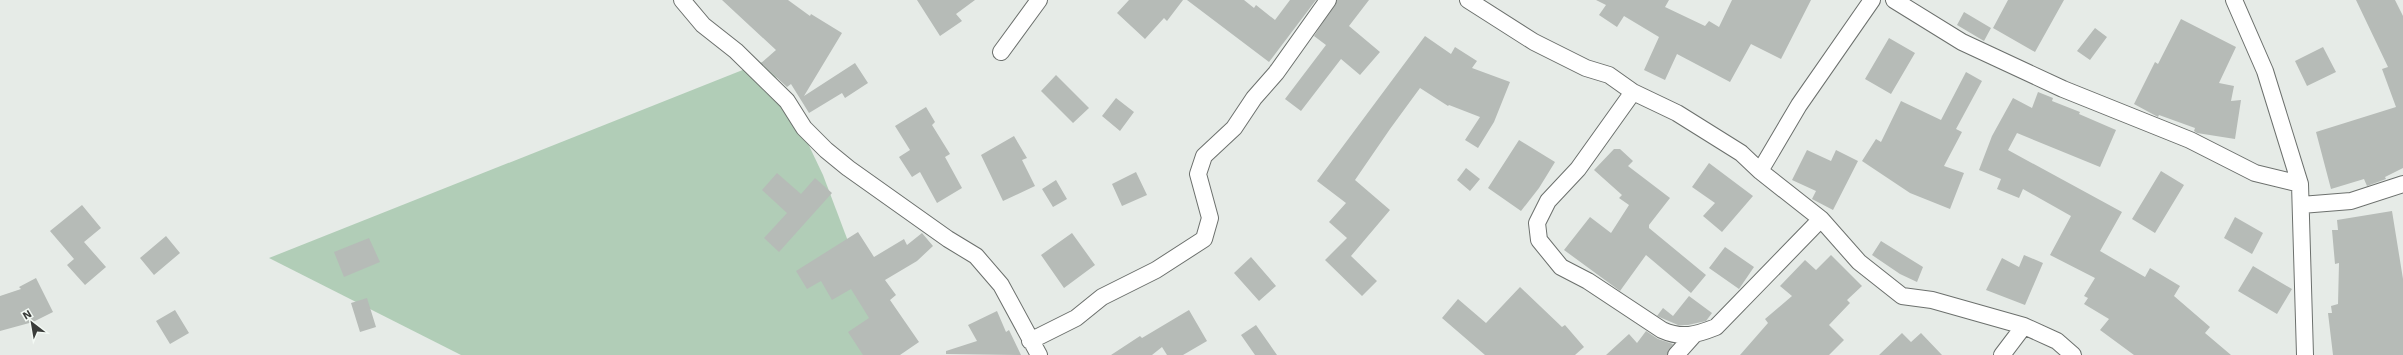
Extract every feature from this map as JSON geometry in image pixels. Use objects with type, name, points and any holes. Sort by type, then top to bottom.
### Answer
[{"type":"street","points":[[682,0],[703,25],[736,51],[787,101],[804,128],[826,150],[848,168],[948,239],[976,256],[1001,285],[1030,341],[1039,355]]},
{"type":"street","points":[[1001,52],[1040,0]]},
{"type":"street","points":[[1030,341],[1076,318],[1102,297],[1156,270],[1204,239],[1210,218],[1198,174],[1204,156],[1234,128],[1254,98],[1276,73],[1328,0]]},
{"type":"street","points":[[1468,0],[1534,42],[1586,68],[1609,75],[1634,92],[1678,113],[1741,152],[1760,171],[1821,219],[1859,262],[1902,296],[1932,300],[2024,326],[2057,341],[2073,355]]},
{"type":"street","points":[[1760,171],[1799,104],[1872,0]]},
{"type":"street","points":[[1894,0],[1962,42],[2062,89],[2184,137],[2255,173],[2300,184]]},
{"type":"street","points":[[2234,0],[2265,71],[2300,184],[2302,316],[2305,355]]},
{"type":"street","points":[[1634,92],[1578,169],[1548,201],[1537,223],[1538,240],[1561,267],[1576,274],[1662,330],[1675,336],[1693,336],[1716,327],[1821,219]]},
{"type":"street","points":[[2301,205],[2351,201],[2403,184]]},
{"type":"street","points":[[2002,355],[2024,326]]},
{"type":"street","points":[[1676,355],[1693,336]]},
{"type":"green space","points":[[768,60],[823,175],[891,355],[461,355],[269,258]]},
{"type":"building","points":[[722,0],[788,0],[810,16],[811,14],[842,33],[804,96],[855,63],[868,83],[845,98],[842,93],[809,113],[791,84],[787,87],[761,63],[776,50]]},
{"type":"building","points":[[917,0],[975,0],[956,14],[962,21],[940,36]]},
{"type":"building","points":[[1129,0],[1183,0],[1167,21],[1164,18],[1145,39],[1117,13]]},
{"type":"building","points":[[1187,0],[1244,0],[1254,8],[1256,5],[1275,20],[1290,0],[1316,0],[1269,62]]},
{"type":"building","points":[[1337,0],[1369,0],[1349,26],[1380,52],[1360,75],[1341,59],[1301,111],[1285,99],[1326,45],[1314,36]]},
{"type":"building","points":[[1596,0],[1669,0],[1665,7],[1705,26],[1709,21],[1719,27],[1732,0],[1811,0],[1781,59],[1751,44],[1730,82],[1677,54],[1665,80],[1644,70],[1659,37],[1624,16],[1617,27],[1599,15],[1606,5]]},
{"type":"building","points":[[2008,0],[2064,0],[2035,52],[1993,28]]},
{"type":"building","points":[[2356,0],[2395,0],[2403,16],[2403,168],[2385,177],[2386,179],[2367,186],[2364,179],[2331,189],[2316,132],[2396,107],[2382,69],[2388,67]]},
{"type":"building","points":[[1964,12],[1991,28],[1984,41],[1957,25]]},
{"type":"building","points":[[2181,19],[2236,47],[2219,83],[2234,86],[2231,101],[2241,100],[2235,139],[2197,133],[2194,131],[2195,128],[2159,115],[2158,117],[2134,104],[2155,62],[2158,64]]},
{"type":"building","points":[[2095,28],[2107,37],[2090,60],[2077,51]]},
{"type":"building","points":[[1425,36],[1451,54],[1455,47],[1477,61],[1472,68],[1510,82],[1494,122],[1478,148],[1465,140],[1480,117],[1449,105],[1448,106],[1420,88],[1390,129],[1355,180],[1390,210],[1351,256],[1377,281],[1362,296],[1325,260],[1347,238],[1329,222],[1346,203],[1317,181]]},
{"type":"building","points":[[1889,38],[1915,53],[1891,94],[1865,79]]},
{"type":"building","points":[[2323,47],[2336,72],[2307,86],[2295,61]]},
{"type":"building","points":[[1966,72],[1982,81],[1956,129],[1962,132],[1944,166],[1964,173],[1950,209],[1910,193],[1862,161],[1876,139],[1881,142],[1901,101],[1941,120]]},
{"type":"building","points":[[1056,75],[1089,108],[1073,123],[1041,91]]},
{"type":"building","points":[[2038,92],[2053,98],[2052,101],[2080,112],[2079,114],[2116,130],[2100,167],[2017,133],[2008,150],[2122,212],[2100,251],[2145,277],[2150,268],[2180,286],[2174,296],[2210,327],[2205,333],[2231,355],[2134,355],[2100,330],[2109,319],[2084,304],[2088,298],[2084,296],[2095,278],[2050,255],[2071,216],[2023,189],[2019,198],[1997,189],[2001,179],[1979,170],[1992,136],[2013,98],[2032,108]]},
{"type":"building","points":[[1116,98],[1134,112],[1120,131],[1102,116]]},
{"type":"building","points":[[926,107],[935,122],[932,125],[950,154],[945,157],[962,188],[937,203],[920,172],[912,177],[899,157],[910,150],[895,126]]},
{"type":"building","points":[[1014,136],[1027,158],[1022,160],[1035,186],[1003,201],[981,155]]},
{"type":"building","points":[[1519,140],[1555,162],[1539,188],[1521,211],[1488,188]]},
{"type":"building","points":[[1614,149],[1620,149],[1633,161],[1628,166],[1670,198],[1649,225],[1649,228],[1706,275],[1691,293],[1646,255],[1620,291],[1564,250],[1590,217],[1611,233],[1629,205],[1619,198],[1622,195],[1594,170]]},
{"type":"building","points":[[1807,150],[1831,161],[1836,150],[1858,161],[1833,210],[1812,199],[1816,191],[1792,180]]},
{"type":"building","points":[[1709,163],[1753,196],[1722,232],[1703,216],[1715,203],[1692,187]]},
{"type":"building","points":[[1466,168],[1480,179],[1470,191],[1457,180]]},
{"type":"building","points":[[2161,171],[2184,185],[2155,233],[2132,219]]},
{"type":"building","points":[[1136,172],[1147,195],[1122,206],[1112,184]]},
{"type":"building","points":[[777,173],[801,194],[815,178],[832,193],[779,252],[764,238],[787,213],[762,190]]},
{"type":"building","points":[[1056,180],[1067,199],[1053,207],[1042,189]]},
{"type":"building","points":[[82,205],[101,228],[84,242],[106,267],[85,285],[67,265],[74,259],[50,231]]},
{"type":"building","points":[[2392,211],[2403,279],[2403,355],[2333,355],[2328,313],[2332,313],[2331,306],[2338,304],[2339,263],[2335,264],[2332,230],[2338,230],[2337,220]]},
{"type":"building","points":[[2235,217],[2263,233],[2252,254],[2224,238]]},
{"type":"building","points":[[858,232],[874,257],[904,239],[907,245],[922,233],[933,246],[917,261],[885,280],[896,295],[890,300],[919,342],[900,355],[863,355],[848,332],[869,318],[851,289],[832,300],[821,281],[807,289],[796,271]]},
{"type":"building","points":[[1072,233],[1095,265],[1064,288],[1041,255]]},
{"type":"building","points":[[166,236],[180,253],[154,275],[140,258]]},
{"type":"building","points":[[369,238],[380,262],[344,277],[334,252]]},
{"type":"building","points":[[1881,241],[1923,267],[1917,282],[1900,274],[1872,255]]},
{"type":"building","points":[[1725,247],[1754,267],[1739,289],[1709,268]]},
{"type":"building","points":[[1831,255],[1862,286],[1847,300],[1850,303],[1829,325],[1844,340],[1829,355],[1740,355],[1768,323],[1765,319],[1792,296],[1780,286],[1805,260],[1816,270]]},
{"type":"building","points":[[2024,255],[2043,263],[2025,305],[1986,290],[2002,258],[2019,267]]},
{"type":"building","points":[[1251,257],[1276,286],[1259,301],[1234,273]]},
{"type":"building","points":[[2253,266],[2292,289],[2277,314],[2238,291]]},
{"type":"building","points":[[36,278],[53,312],[33,322],[0,331],[0,296],[21,289],[19,287]]},
{"type":"building","points":[[1520,287],[1562,327],[1565,325],[1584,347],[1575,355],[1485,355],[1442,318],[1458,299],[1486,323]]},
{"type":"building","points":[[1689,296],[1712,313],[1706,321],[1688,325],[1678,325],[1657,316],[1663,308],[1673,316]]},
{"type":"building","points":[[367,298],[376,327],[360,332],[351,303]]},
{"type":"building","points":[[175,310],[189,333],[170,344],[156,321]]},
{"type":"building","points":[[1189,310],[1207,341],[1183,355],[1167,355],[1162,347],[1152,355],[1111,355],[1140,336],[1142,338]]},
{"type":"building","points":[[997,311],[1006,332],[1009,330],[1021,355],[946,354],[946,351],[977,341],[968,325]]},
{"type":"building","points":[[1256,325],[1277,355],[1255,355],[1241,335]]},
{"type":"building","points":[[1646,331],[1658,339],[1673,344],[1667,355],[1606,355],[1629,334],[1637,343]]},
{"type":"building","points":[[1902,333],[1911,342],[1921,333],[1942,355],[1879,355]]}]
